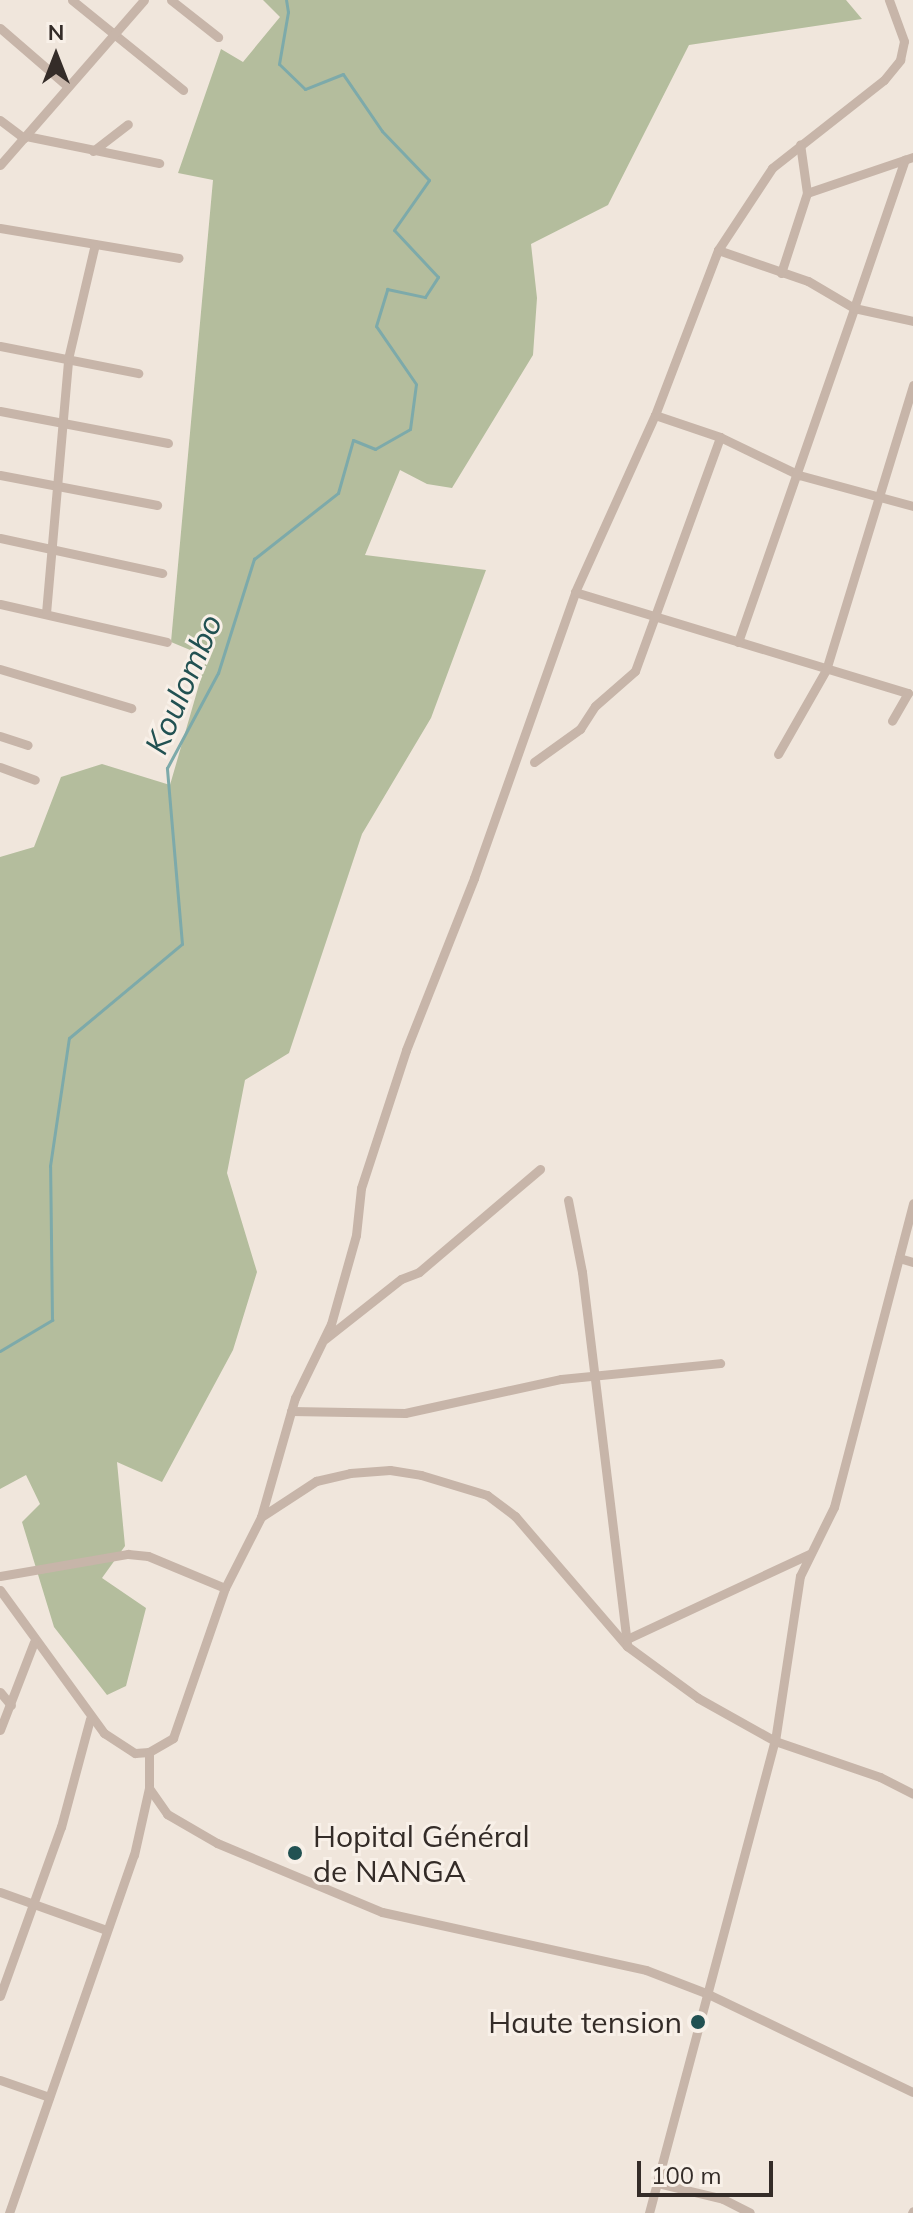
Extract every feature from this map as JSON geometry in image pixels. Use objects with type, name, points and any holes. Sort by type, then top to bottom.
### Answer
[{"type":"street","points":[[72,0],[183,90]]},
{"type":"street","points":[[0,165],[66,85],[144,0]]},
{"type":"street","points":[[171,0],[218,37]]},
{"type":"street","points":[[0,1590],[90,1719],[135,1753],[149,1752],[173,1738],[182,1723],[225,1588],[261,1517],[291,1411],[322,1341],[347,1272],[361,1188],[406,1050],[474,878],[575,592],[655,415],[718,250],[765,175],[884,80],[900,60],[904,41],[889,0]]},
{"type":"street","points":[[0,28],[66,85]]},
{"type":"street","points":[[0,120],[25,137],[159,163]]},
{"type":"street","points":[[93,151],[128,124]]},
{"type":"street","points":[[781,273],[807,193],[800,144]]},
{"type":"street","points":[[807,193],[909,158]]},
{"type":"street","points":[[738,642],[909,158]]},
{"type":"street","points":[[0,228],[179,258]]},
{"type":"street","points":[[46,613],[54,486],[68,359],[95,244]]},
{"type":"street","points":[[718,250],[808,281],[854,308],[913,321]]},
{"type":"street","points":[[0,346],[138,373]]},
{"type":"street","points":[[778,754],[826,670],[877,493],[913,385]]},
{"type":"street","points":[[0,411],[168,443]]},
{"type":"street","points":[[655,415],[720,437],[799,475],[877,493],[913,506]]},
{"type":"street","points":[[534,762],[580,729],[595,706],[635,671],[659,618],[720,437]]},
{"type":"street","points":[[0,475],[157,505]]},
{"type":"street","points":[[0,538],[162,573]]},
{"type":"street","points":[[575,592],[826,670],[911,691],[892,721]]},
{"type":"street","points":[[0,604],[167,642]]},
{"type":"street","points":[[0,669],[131,708]]},
{"type":"street","points":[[0,736],[28,745]]},
{"type":"street","points":[[0,767],[35,780]]},
{"type":"street","points":[[322,1341],[401,1279],[419,1272],[540,1169]]},
{"type":"street","points":[[568,1200],[595,1377],[627,1642]]},
{"type":"street","points":[[649,2213],[775,1741],[795,1635],[796,1595],[809,1554],[834,1507],[913,1203]]},
{"type":"street","points":[[899,1258],[913,1262]]},
{"type":"street","points":[[291,1411],[405,1413],[561,1379],[720,1363]]},
{"type":"street","points":[[261,1517],[316,1481],[350,1473],[390,1470],[452,1483],[487,1495],[515,1516],[627,1642],[698,1698],[775,1741],[869,1772],[913,1794]]},
{"type":"street","points":[[0,1576],[128,1554],[148,1556],[225,1588]]},
{"type":"street","points":[[627,1642],[809,1554]]},
{"type":"street","points":[[0,1730],[34,1642]]},
{"type":"street","points":[[0,1692],[11,1705]]},
{"type":"street","points":[[0,1996],[33,1904],[90,1719]]},
{"type":"street","points":[[9,2213],[134,1855],[149,1788],[149,1752]]},
{"type":"street","points":[[149,1788],[167,1814],[217,1843],[382,1912],[646,1970],[706,1993],[913,2092]]},
{"type":"street","points":[[0,1892],[106,1930]]},
{"type":"street","points":[[0,2080],[49,2097]]},
{"type":"street","points":[[657,2183],[723,2199],[750,2213]]},
{"type":"green space","points":[[263,0],[846,0],[862,19],[689,45],[608,205],[531,244],[537,298],[533,355],[452,488],[427,484],[400,470],[365,555],[486,570],[431,718],[362,834],[289,1053],[245,1080],[227,1173],[257,1272],[233,1350],[162,1482],[117,1462],[125,1546],[102,1578],[146,1608],[126,1686],[107,1695],[54,1627],[22,1522],[40,1504],[26,1475],[0,1489],[0,857],[34,847],[61,777],[102,764],[170,785],[207,657],[171,642],[213,180],[178,173],[221,49],[243,62],[280,17]]},
{"type":"waterway","name":"Koulombo","points":[[0,1351],[52,1320],[50,1166],[69,1038],[182,944],[167,768],[218,673],[254,559],[338,493],[353,440],[375,449],[410,429],[416,384],[376,326],[387,289],[425,297],[438,277],[394,230],[429,180],[382,131],[343,74],[305,89],[279,64],[288,12],[286,0]]},
{"type":"place","name":"Hopital Général de NANGA","points":[[295,1853]]},
{"type":"place","name":"Haute tension","points":[[698,2022]]}]
